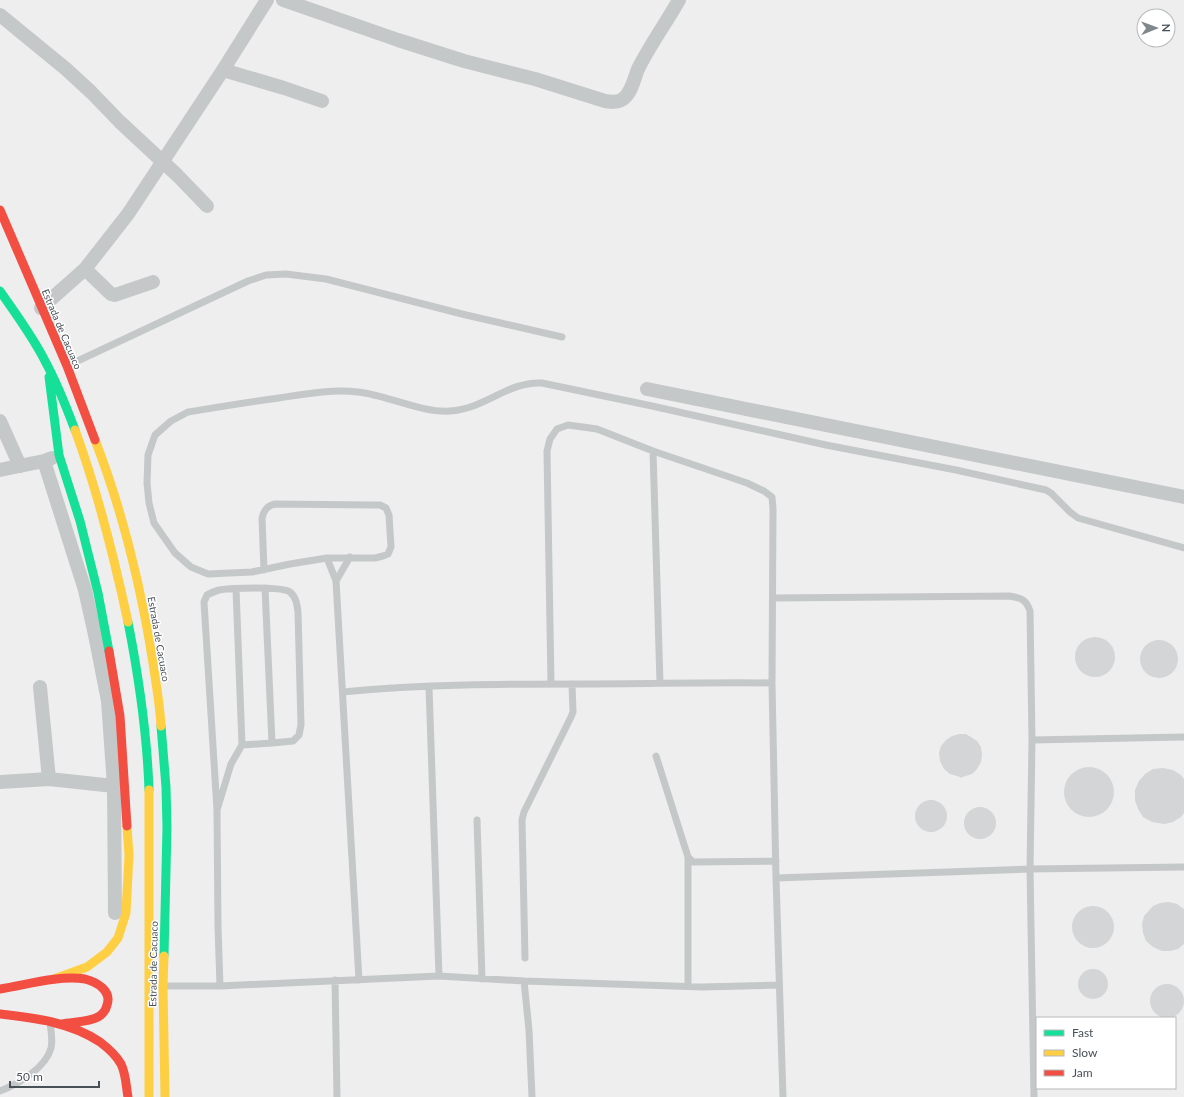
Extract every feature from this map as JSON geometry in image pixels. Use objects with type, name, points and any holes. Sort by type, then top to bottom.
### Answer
[{"type":"main road","name":"Estrada de Cacuaco","points":[[0,210],[66,366],[109,476],[131,552],[148,630],[160,709],[167,827],[163,986],[165,1097]]},
{"type":"main road","name":"Estrada de Cacuaco","points":[[0,291],[26,329],[47,364],[70,417],[90,472],[102,513],[132,640],[142,698],[148,755],[149,812],[147,1034],[149,1097]]},
{"type":"main road","points":[[47,364],[59,455],[80,521],[97,586],[110,654],[120,716],[129,855],[126,914],[118,938],[107,952],[87,967],[54,980]]},
{"type":"main road","points":[[0,989],[54,980],[80,979],[88,980],[101,986],[105,990],[108,999],[107,1008],[97,1018],[62,1024]]},
{"type":"main road","points":[[0,1014],[50,1021],[62,1024],[89,1035],[112,1051],[121,1063],[128,1097]]},
{"type":"street","points":[[41,308],[85,269],[128,214],[223,70],[267,0]]},
{"type":"street","points":[[283,0],[464,61],[535,79],[605,101],[615,102],[622,100],[629,92],[638,70],[679,0]]},
{"type":"street","points":[[0,15],[66,69],[91,92],[120,122],[177,175],[206,206]]},
{"type":"street","points":[[223,70],[322,101]]},
{"type":"street","points":[[85,269],[111,294],[115,295],[153,282]]},
{"type":"street","points":[[646,390],[1184,497]]},
{"type":"street","points":[[0,421],[20,466]]},
{"type":"street","points":[[0,470],[44,461],[59,455]]},
{"type":"street","points":[[44,461],[85,590],[108,701],[114,786],[115,913]]},
{"type":"street","points":[[40,687],[49,779]]},
{"type":"street","points":[[0,782],[49,779],[114,786]]},
{"type":"lane","points":[[66,366],[248,281],[266,275],[286,274],[326,279],[466,315],[562,337]]},
{"type":"lane","points":[[264,570],[262,518],[264,511],[269,506],[275,504],[380,505],[386,508],[389,515],[391,547],[388,554],[383,556],[375,558],[327,558],[290,564],[264,570],[252,572],[208,574],[191,567],[175,553],[154,523],[149,503],[147,483],[148,455],[155,435],[171,421],[188,412],[318,392],[341,391],[359,392],[433,411],[461,410],[474,406],[516,386],[535,383],[652,406],[826,445],[956,470],[1046,490],[1078,518],[1184,548]]},
{"type":"lane","points":[[551,684],[548,451],[550,439],[557,429],[568,425],[597,430],[747,483],[764,491],[772,497],[774,509],[772,683],[783,1097]]},
{"type":"lane","points":[[653,451],[660,684]]},
{"type":"lane","points":[[336,581],[350,557]]},
{"type":"lane","points":[[327,558],[336,581],[359,980]]},
{"type":"lane","points":[[265,588],[272,744]]},
{"type":"lane","points":[[220,986],[217,905],[217,810],[204,602],[207,595],[215,592],[236,589],[283,589],[289,591],[294,596],[297,603],[298,612],[301,725],[299,735],[293,741],[272,744],[242,745]]},
{"type":"lane","points":[[217,810],[231,764],[242,745],[236,589]]},
{"type":"lane","points":[[774,598],[1009,596],[1022,599],[1028,603],[1030,610],[1032,740],[1030,868],[1034,1097]]},
{"type":"lane","points":[[343,692],[429,686],[725,682],[772,683]]},
{"type":"lane","points":[[526,958],[522,820],[524,812],[573,712],[572,684]]},
{"type":"lane","points":[[429,686],[439,976]]},
{"type":"lane","points":[[1032,740],[1184,737]]},
{"type":"lane","points":[[656,756],[688,857],[688,986]]},
{"type":"lane","points":[[477,820],[482,979]]},
{"type":"lane","points":[[688,857],[692,862],[776,862]]},
{"type":"lane","points":[[776,878],[1030,868],[1184,867]]},
{"type":"lane","points":[[163,986],[220,986],[439,976],[524,981],[688,986],[779,985]]},
{"type":"lane","points":[[335,980],[336,1097]]},
{"type":"lane","points":[[524,981],[529,1030],[532,1097]]},
{"type":"lane","points":[[0,1091],[11,1087],[38,1068],[47,1056],[52,1038],[50,1021]]},
{"type":"building","points":[[1095,637],[1109,643],[1115,657],[1109,671],[1095,677],[1081,671],[1075,657],[1081,643]]},
{"type":"building","points":[[1155,640],[1163,640],[1173,645],[1177,652],[1177,666],[1173,673],[1163,678],[1155,678],[1145,673],[1143,670],[1140,663],[1140,655],[1145,645],[1148,643]]},
{"type":"building","points":[[959,734],[966,734],[977,741],[981,747],[982,755],[981,762],[977,769],[972,774],[960,778],[950,774],[944,769],[940,761],[939,753],[941,746],[946,740]]},
{"type":"building","points":[[1094,767],[1099,768],[1107,774],[1113,782],[1113,802],[1107,810],[1099,816],[1084,817],[1079,816],[1071,810],[1065,802],[1064,787],[1065,782],[1071,774],[1079,768]]},
{"type":"building","points":[[1163,768],[1173,770],[1184,779],[1184,813],[1173,822],[1164,824],[1152,822],[1143,817],[1135,800],[1135,790],[1139,781],[1145,774],[1153,769]]},
{"type":"building","points":[[928,800],[934,800],[944,807],[947,816],[946,822],[940,829],[934,832],[928,832],[918,825],[915,819],[915,813],[922,803]]},
{"type":"building","points":[[977,807],[983,807],[992,811],[996,823],[992,835],[983,839],[977,839],[968,835],[964,826],[964,820],[968,811]]},
{"type":"building","points":[[1169,902],[1177,904],[1184,909],[1184,944],[1178,949],[1162,951],[1153,947],[1146,941],[1142,924],[1144,916],[1153,906],[1160,903]]},
{"type":"building","points":[[1093,906],[1108,912],[1114,927],[1108,942],[1093,948],[1078,942],[1072,927],[1078,912]]},
{"type":"building","points":[[1093,969],[1099,970],[1107,978],[1107,990],[1099,998],[1093,999],[1087,998],[1079,990],[1078,984],[1079,978],[1087,970]]},
{"type":"building","points":[[1164,984],[1170,984],[1177,987],[1183,994],[1183,1008],[1174,1017],[1160,1017],[1153,1011],[1150,1004],[1150,998],[1153,991],[1160,985]]},
{"type":"traffic: fast","points":[[0,291],[24,325],[40,352],[65,403],[75,430]]},
{"type":"traffic: fast","points":[[49,377],[59,455],[80,521],[98,593],[109,651]]},
{"type":"traffic: fast","points":[[128,622],[142,706],[149,790]]},
{"type":"traffic: fast","points":[[161,726],[166,787],[167,827],[164,956]]},
{"type":"traffic: slow","points":[[75,430],[105,525],[128,622]]},
{"type":"traffic: slow","points":[[95,440],[114,495],[137,578],[153,663],[161,726]]},
{"type":"traffic: slow","points":[[149,790],[149,1097]]},
{"type":"traffic: slow","points":[[54,979],[87,967],[107,952],[118,938],[126,913],[129,855],[127,826]]},
{"type":"traffic: slow","points":[[164,956],[163,986],[165,1097]]},
{"type":"traffic: jam","points":[[0,210],[67,366],[95,440]]},
{"type":"traffic: jam","points":[[109,651],[120,716],[127,826]]},
{"type":"traffic: jam","points":[[0,989],[53,979],[75,978],[94,982],[105,991],[108,1000],[102,1014],[94,1019],[62,1024]]},
{"type":"traffic: jam","points":[[0,1014],[39,1019],[64,1025],[89,1035],[100,1042],[112,1052],[121,1064],[125,1076],[128,1097]]}]
